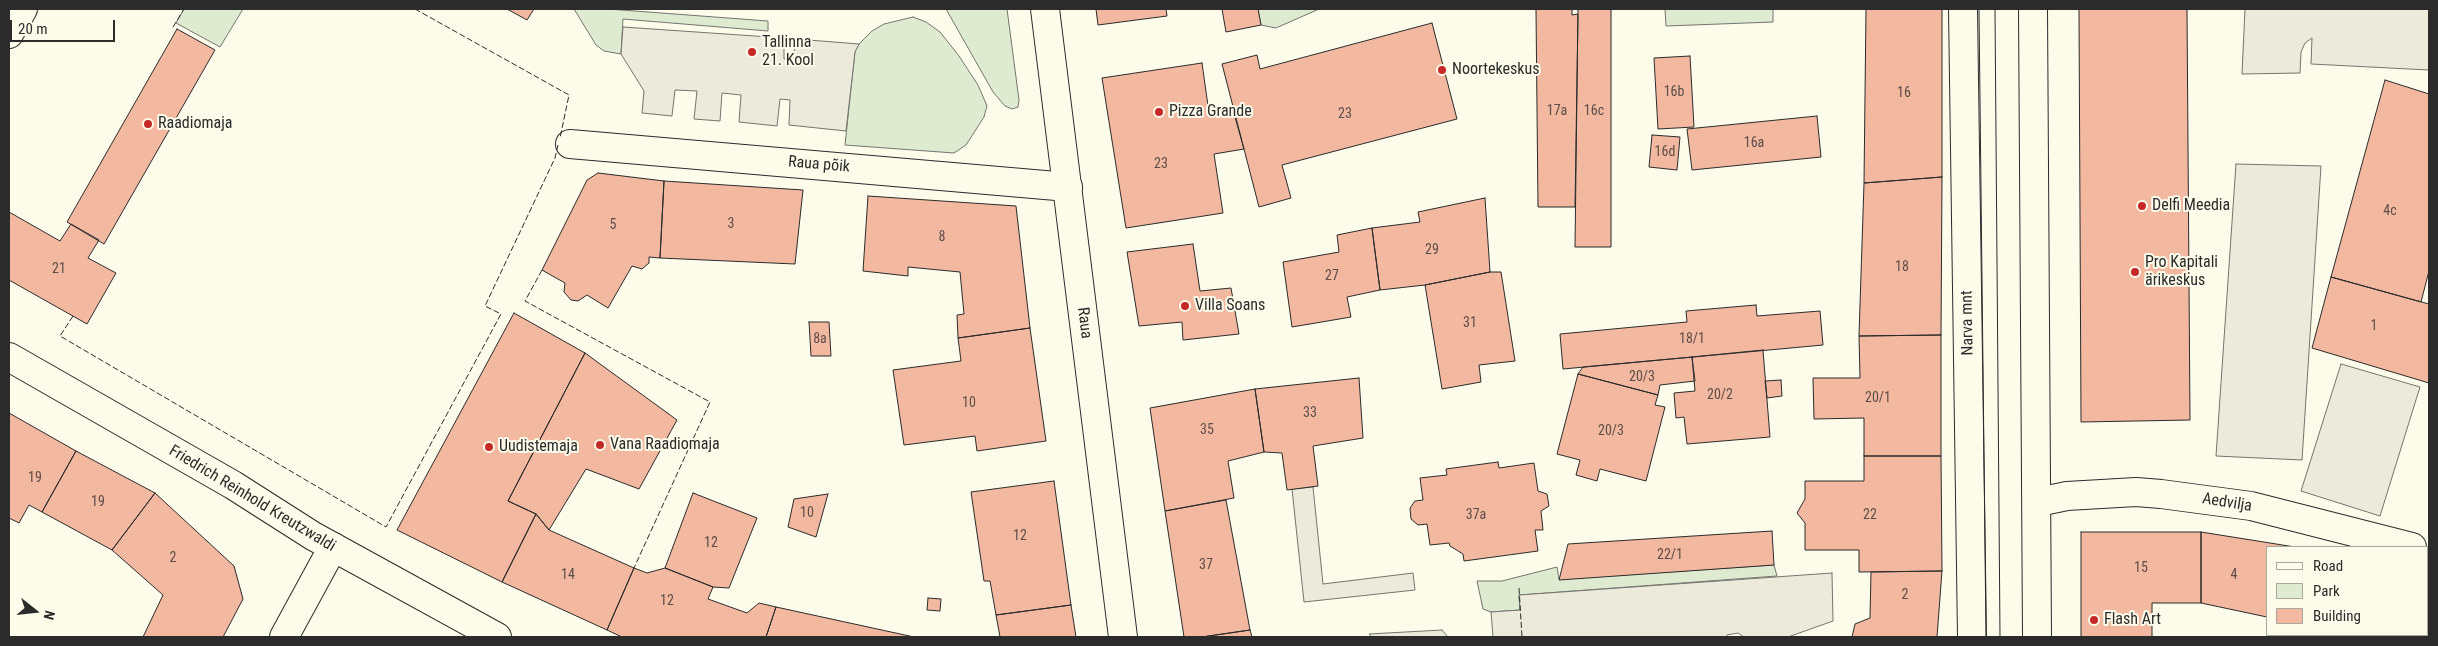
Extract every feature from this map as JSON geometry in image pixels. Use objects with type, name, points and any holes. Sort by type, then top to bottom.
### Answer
[{"type":"street","points":[[9,34],[23,9]]},
{"type":"street","name":"Raua","points":[[1045,9],[1123,637]]},
{"type":"street","name":"Narva mnt","points":[[1963,9],[1972,637]]},
{"type":"street","points":[[2033,9],[2038,502],[2037,637]]},
{"type":"street","name":"Raua põik","points":[[570,144],[1068,186]]},
{"type":"street","name":"Friedrich Reinhold Kreutzwaldi","points":[[9,357],[233,485],[332,547],[497,637]]},
{"type":"street","name":"Aedvilja","points":[[2038,502],[2067,496],[2136,492],[2251,506],[2408,546]]},
{"type":"street","points":[[284,637],[332,547]]},
{"type":"green space","points":[[184,9],[243,9],[220,47],[176,23]]},
{"type":"green space","points":[[574,9],[608,9],[768,21],[768,31],[623,19],[621,54],[604,51],[596,45]]},
{"type":"green space","points":[[946,9],[1007,9],[1019,100],[1018,107],[1012,109],[1005,106],[993,92]]},
{"type":"green space","points":[[1258,9],[1319,9],[1276,28],[1261,25]]},
{"type":"green space","points":[[1665,9],[1773,9],[1773,22],[1666,26]]},
{"type":"green space","points":[[913,17],[926,22],[940,32],[959,56],[978,85],[987,106],[984,117],[966,145],[954,153],[845,145],[855,51],[872,31],[884,24]]},
{"type":"green space","points":[[1774,565],[1777,576],[1519,595],[1520,610],[1491,612],[1483,609],[1477,581],[1502,581],[1557,567],[1559,579]]},
{"type":"shaded area","points":[[2245,9],[2429,9],[2429,70],[2311,64],[2312,38],[2305,43],[2301,52],[2300,73],[2242,74]]},
{"type":"shaded area","points":[[623,27],[784,38],[784,59],[793,59],[796,39],[859,44],[855,52],[846,131],[789,125],[790,100],[780,99],[777,126],[739,122],[741,95],[722,93],[720,121],[694,119],[697,91],[675,90],[672,116],[642,113],[644,91],[621,54]]},
{"type":"shaded area","points":[[2236,164],[2321,166],[2302,460],[2216,456]]},
{"type":"shaded area","points":[[2341,364],[2420,387],[2380,516],[2301,491]]},
{"type":"shaded area","points":[[1313,487],[1323,584],[1413,573],[1415,590],[1304,602],[1292,489]]},
{"type":"shaded area","points":[[1832,573],[1833,621],[1788,637],[1744,637],[1738,633],[1727,635],[1726,637],[1493,637],[1491,612],[1520,610],[1519,595]]},
{"type":"shaded area","points":[[1442,630],[1448,637],[1372,637],[1369,634]]},
{"type":"building","points":[[507,9],[534,9],[527,20]]},
{"type":"building","points":[[1096,9],[1166,9],[1167,16],[1098,25]]},
{"type":"building","points":[[1222,9],[1258,9],[1261,25],[1226,32]]},
{"type":"building","points":[[1536,9],[1572,9],[1572,15],[1578,14],[1575,207],[1538,207]]},
{"type":"building","points":[[1578,9],[1611,9],[1611,247],[1575,247]]},
{"type":"building","points":[[1866,9],[1942,9],[1942,177],[1864,183]]},
{"type":"building","name":"Pro Kapitali ärikeskus","points":[[2079,9],[2187,9],[2190,420],[2081,422]]},
{"type":"building","points":[[1432,23],[1457,119],[1282,165],[1291,198],[1259,207],[1222,64],[1257,55],[1260,69]]},
{"type":"building","name":"Raadiomaja","points":[[177,29],[215,50],[104,244],[67,222]]},
{"type":"building","points":[[1690,56],[1694,127],[1658,129],[1654,58]]},
{"type":"building","points":[[1202,63],[1209,113],[1233,110],[1244,149],[1214,154],[1223,213],[1126,228],[1102,78]]},
{"type":"building","points":[[2385,80],[2429,94],[2429,271],[2421,302],[2331,277]]},
{"type":"building","points":[[1817,116],[1821,157],[1692,170],[1687,129]]},
{"type":"building","points":[[1652,135],[1680,137],[1677,170],[1649,167]]},
{"type":"building","points":[[598,173],[664,181],[660,258],[649,257],[649,263],[642,269],[632,266],[608,308],[587,295],[578,301],[571,300],[564,292],[565,283],[542,270],[587,180]]},
{"type":"building","points":[[1942,177],[1941,335],[1859,336],[1864,183]]},
{"type":"building","points":[[664,181],[803,190],[795,264],[660,258]]},
{"type":"building","points":[[868,196],[1016,206],[1030,328],[958,338],[957,315],[964,314],[960,272],[908,267],[908,276],[863,271]]},
{"type":"building","points":[[1485,198],[1490,272],[1425,285],[1380,290],[1372,228],[1420,222],[1418,212]]},
{"type":"building","points":[[9,212],[60,241],[71,224],[99,240],[88,258],[116,273],[87,324],[9,280]]},
{"type":"building","points":[[1372,228],[1380,290],[1347,297],[1351,317],[1292,327],[1283,262],[1339,252],[1337,235]]},
{"type":"building","name":"Villa Soans","points":[[1193,244],[1200,291],[1231,288],[1239,334],[1183,340],[1182,322],[1139,326],[1127,252]]},
{"type":"building","points":[[1490,272],[1501,272],[1515,361],[1479,365],[1481,382],[1442,389],[1425,285]]},
{"type":"building","points":[[2331,277],[2429,304],[2429,383],[2312,348]]},
{"type":"building","points":[[1756,305],[1757,316],[1820,311],[1823,345],[1563,369],[1560,334],[1687,322],[1686,311]]},
{"type":"building","name":"Uudistemaja","points":[[514,313],[585,353],[508,501],[536,514],[502,582],[397,530]]},
{"type":"building","points":[[809,322],[829,322],[831,356],[811,356]]},
{"type":"building","points":[[1030,328],[1046,441],[977,451],[975,436],[904,445],[893,370],[961,361],[958,338]]},
{"type":"building","points":[[1941,335],[1941,456],[1864,456],[1864,418],[1814,419],[1813,378],[1860,378],[1859,336]]},
{"type":"building","points":[[1763,350],[1770,437],[1687,444],[1684,417],[1676,418],[1674,393],[1695,391],[1692,357]]},
{"type":"building","name":"Vana Raadiomaja","points":[[585,353],[677,420],[639,489],[586,469],[549,530],[536,514],[508,501]]},
{"type":"building","points":[[1692,357],[1695,381],[1660,385],[1658,395],[1578,374],[1583,367]]},
{"type":"building","points":[[1578,374],[1658,395],[1655,405],[1665,407],[1646,481],[1600,469],[1597,481],[1576,475],[1580,460],[1557,454]]},
{"type":"building","points":[[1359,378],[1363,438],[1313,446],[1318,486],[1287,490],[1282,453],[1264,452],[1255,389]]},
{"type":"building","points":[[1781,380],[1782,396],[1767,398],[1765,381]]},
{"type":"building","points":[[1255,389],[1264,452],[1228,461],[1234,498],[1165,511],[1150,408]]},
{"type":"building","points":[[9,413],[76,451],[42,512],[29,505],[19,523],[9,518]]},
{"type":"building","points":[[76,451],[155,493],[112,550],[42,512]]},
{"type":"building","points":[[1864,456],[1941,456],[1942,571],[1859,572],[1859,550],[1805,550],[1805,523],[1797,513],[1805,499],[1805,481],[1864,481]]},
{"type":"building","points":[[1498,462],[1499,468],[1534,463],[1538,491],[1547,494],[1549,506],[1541,511],[1543,530],[1535,530],[1538,551],[1464,561],[1463,554],[1450,546],[1449,543],[1430,545],[1427,524],[1418,525],[1411,519],[1410,508],[1415,501],[1423,500],[1420,478],[1447,475],[1446,469]]},
{"type":"building","points":[[1054,481],[1071,605],[996,615],[990,581],[984,581],[971,492]]},
{"type":"building","points":[[155,493],[234,566],[243,599],[223,637],[143,637],[163,595],[112,550]]},
{"type":"building","points":[[693,493],[757,518],[729,588],[713,587],[665,568]]},
{"type":"building","points":[[828,494],[816,537],[788,527],[794,499]]},
{"type":"building","points":[[1226,500],[1250,630],[1202,637],[1184,637],[1165,511]]},
{"type":"building","points":[[536,514],[549,530],[634,568],[607,630],[502,582]]},
{"type":"building","points":[[1772,531],[1774,565],[1559,580],[1568,544]]},
{"type":"building","points":[[2081,532],[2201,532],[2201,603],[2152,603],[2152,637],[2081,637]]},
{"type":"building","points":[[2201,532],[2289,546],[2266,546],[2266,617],[2201,603]]},
{"type":"building","points":[[634,568],[647,573],[665,568],[713,587],[708,599],[747,613],[759,603],[776,607],[766,637],[622,637],[607,630]]},
{"type":"building","points":[[1942,571],[1937,637],[1852,637],[1855,624],[1870,618],[1871,572]]},
{"type":"building","points":[[928,598],[941,599],[940,611],[927,610]]},
{"type":"building","points":[[1071,605],[1076,637],[1000,637],[996,615]]},
{"type":"building","points":[[776,607],[914,637],[766,637]]},
{"type":"building","points":[[1250,630],[1252,637],[1202,637]]},
{"type":"building","points":[[2274,636],[2332,636],[2331,637]]},
{"type":"tram line","points":[[1979,9],[1986,637]]},
{"type":"tram line","points":[[1995,9],[2000,637]]},
{"type":"fence","points":[[173,27],[184,9]]},
{"type":"fence","points":[[415,9],[569,95],[560,138]]},
{"type":"fence","points":[[73,316],[60,336],[386,527],[501,314],[485,306],[555,158],[558,145]]},
{"type":"fence","points":[[542,270],[525,301],[710,402],[634,568]]},
{"type":"fence","points":[[1519,588],[1522,637]]},
{"type":"place","name":"Tallinna 21. Kool","points":[[752,52]]},
{"type":"place","name":"Noortekeskus","points":[[1442,70]]},
{"type":"place","name":"Pizza Grande","points":[[1159,112]]},
{"type":"place","name":"Raadiomaja","points":[[148,124]]},
{"type":"place","name":"Delfi Meedia","points":[[2142,206]]},
{"type":"place","name":"Pro Kapitali ärikeskus","points":[[2135,272]]},
{"type":"place","name":"Villa Soans","points":[[1185,306]]},
{"type":"place","name":"Vana Raadiomaja","points":[[600,445]]},
{"type":"place","name":"Uudistemaja","points":[[489,447]]},
{"type":"place","name":"Flash Art","points":[[2094,620]]}]
